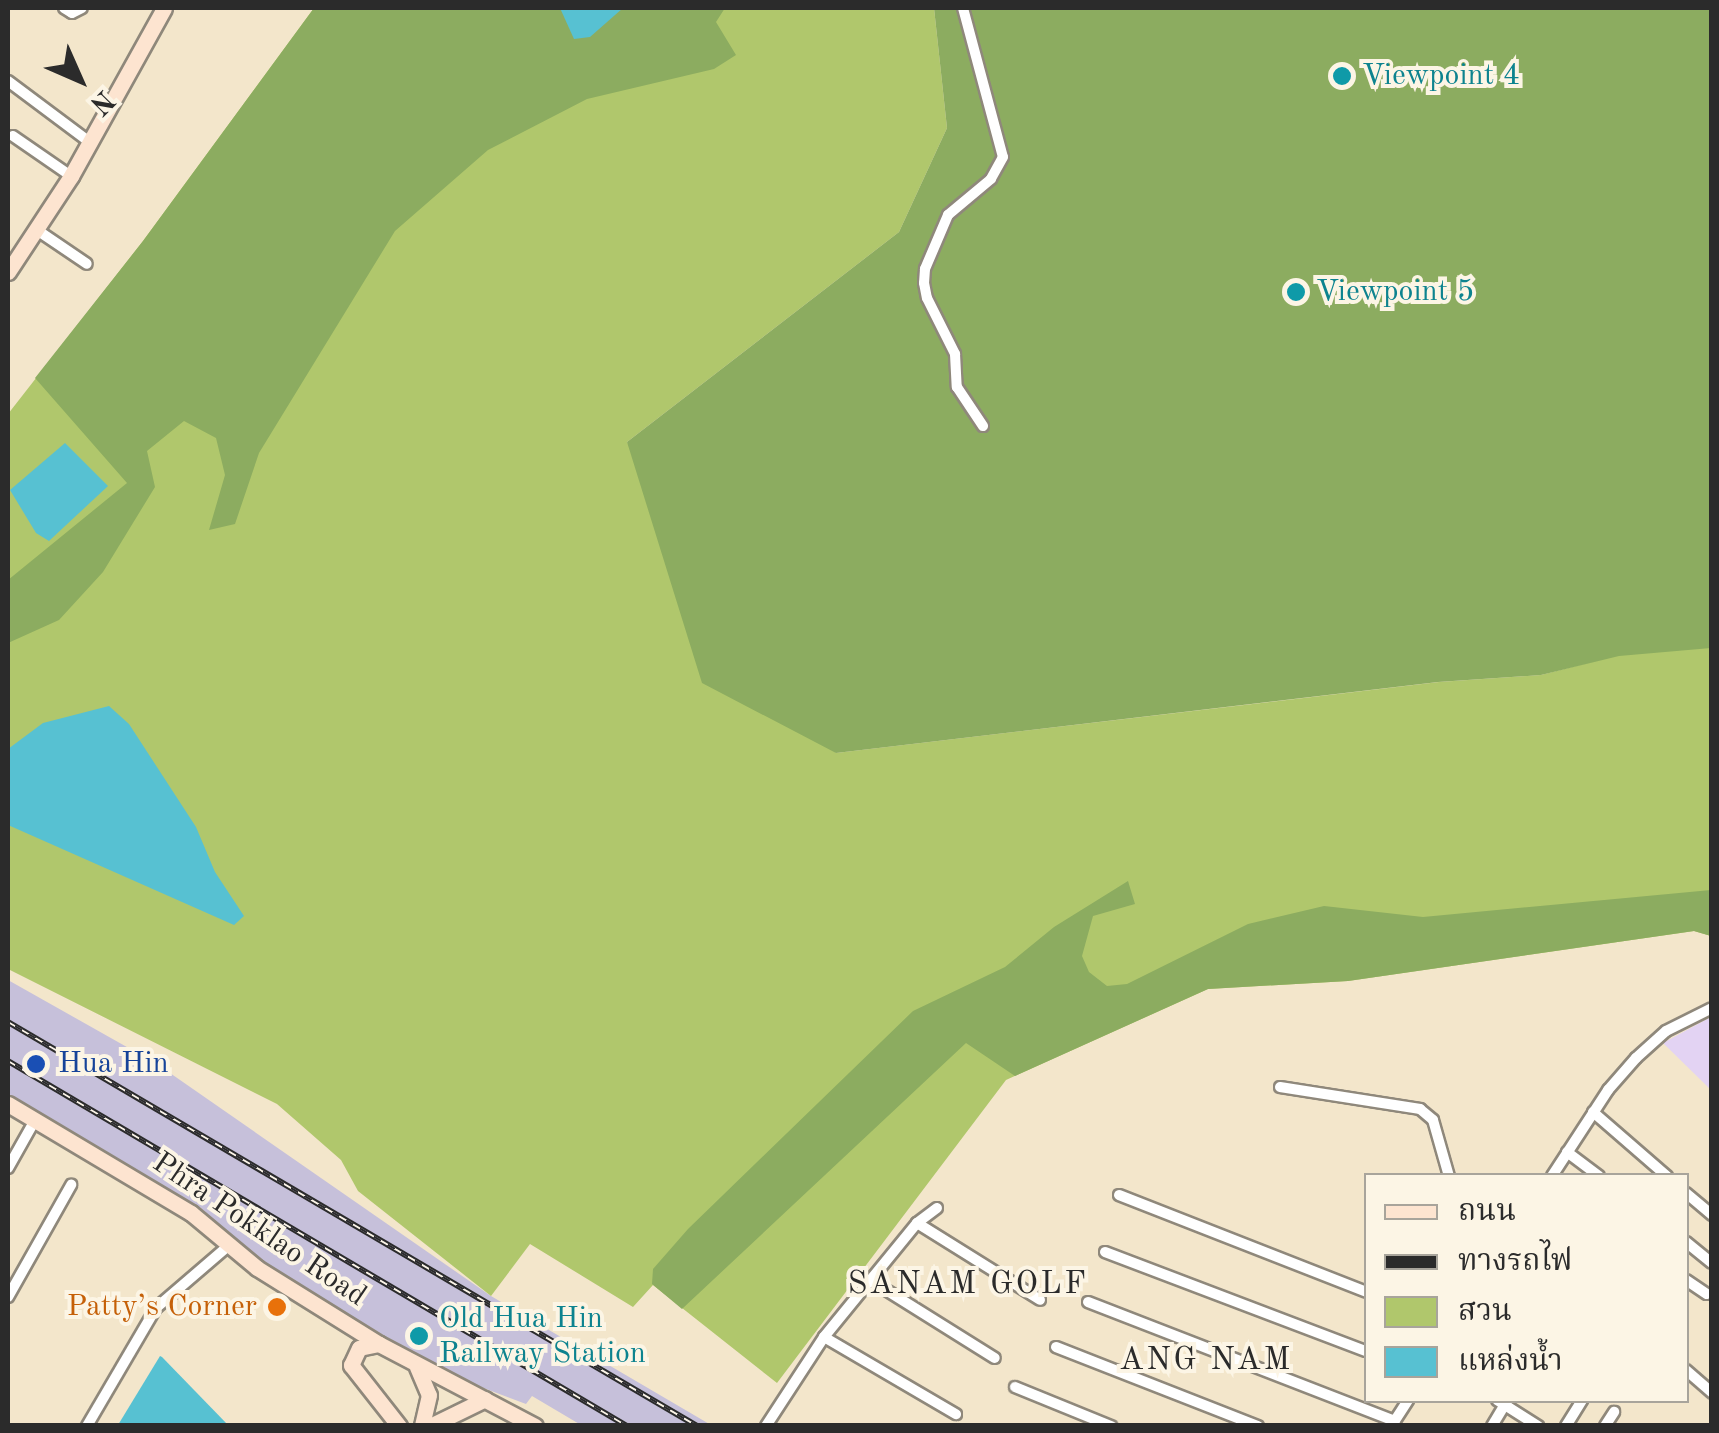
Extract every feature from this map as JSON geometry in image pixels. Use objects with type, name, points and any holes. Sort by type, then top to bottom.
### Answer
[{"type":"street","points":[[64,8],[72,14],[82,8]]},
{"type":"street","points":[[8,272],[71,176],[164,8]]},
{"type":"street","points":[[963,8],[1003,156],[991,178],[948,215],[925,269],[924,283],[927,298],[956,354],[958,387],[983,426]]},
{"type":"street","points":[[8,81],[90,143]]},
{"type":"street","points":[[13,136],[71,176]]},
{"type":"street","points":[[37,230],[87,264]]},
{"type":"street","points":[[1554,1173],[1593,1112],[1652,1044],[1712,1008]]},
{"type":"street","points":[[1280,1087],[1420,1109],[1433,1120],[1448,1173]]},
{"type":"street","name":"Phra Pokklao Road","points":[[8,1104],[191,1213],[227,1247],[378,1344],[416,1367],[485,1399],[508,1419],[535,1426]]},
{"type":"street","points":[[1593,1112],[1664,1173]]},
{"type":"street","points":[[8,1168],[35,1120]]},
{"type":"street","points":[[1567,1152],[1595,1173]]},
{"type":"street","points":[[8,1297],[71,1185]]},
{"type":"street","points":[[1119,1195],[1364,1291]]},
{"type":"street","points":[[1689,1195],[1712,1215]]},
{"type":"street","points":[[766,1426],[824,1337],[917,1223],[937,1208]]},
{"type":"street","points":[[917,1223],[1040,1300]]},
{"type":"street","points":[[87,1426],[156,1308],[227,1247]]},
{"type":"street","points":[[1689,1249],[1712,1263]]},
{"type":"street","points":[[1105,1252],[1364,1351]]},
{"type":"street","points":[[870,1280],[995,1358]]},
{"type":"street","points":[[1689,1282],[1707,1294]]},
{"type":"street","points":[[1088,1302],[1393,1423]]},
{"type":"street","points":[[342,1320],[351,1340],[353,1372],[400,1426]]},
{"type":"street","points":[[824,1337],[956,1414]]},
{"type":"street","points":[[351,1357],[359,1348],[378,1344]]},
{"type":"street","points":[[1056,1348],[1258,1426]]},
{"type":"street","points":[[416,1367],[429,1395],[422,1426]]},
{"type":"street","points":[[1689,1373],[1712,1393]]},
{"type":"street","points":[[1015,1386],[1111,1426]]},
{"type":"street","points":[[430,1426],[485,1399]]},
{"type":"street","points":[[1492,1426],[1503,1403]]},
{"type":"street","points":[[1504,1403],[1538,1426]]},
{"type":"street","points":[[1566,1426],[1580,1403]]},
{"type":"street","points":[[1605,1426],[1614,1412]]},
{"type":"shaded area","points":[[8,980],[157,1064],[491,1296],[711,1425],[581,1425],[532,1396],[526,1404],[433,1369],[231,1243],[201,1208],[8,1095]]},
{"type":"shaded area","points":[[1711,1017],[1711,1090],[1663,1043]]},
{"type":"green space","points":[[314,8],[934,8],[947,128],[899,232],[627,442],[836,753],[1439,682],[1541,675],[1711,631],[1711,936],[1694,931],[1348,981],[1208,989],[1006,1080],[777,1383],[653,1285],[633,1307],[530,1244],[491,1296],[358,1191],[341,1160],[277,1104],[8,969],[8,414],[143,241]]},
{"type":"green space","points":[[314,8],[725,8],[716,22],[736,55],[714,69],[587,99],[488,150],[395,231],[259,453],[235,524],[209,530],[225,475],[216,438],[184,421],[147,451],[155,487],[103,572],[59,620],[8,643],[8,580],[127,483],[35,378],[143,241]]},
{"type":"green space","points":[[934,8],[1711,8],[1711,648],[1619,656],[1541,675],[1438,682],[836,753],[702,683],[627,442],[899,232],[947,128]]},
{"type":"green space","points":[[1128,881],[1135,904],[1093,916],[1082,956],[1089,972],[1107,986],[1127,984],[1248,924],[1324,906],[1423,917],[1711,890],[1711,936],[1694,931],[1348,981],[1208,989],[1015,1076],[966,1043],[682,1309],[652,1284],[653,1269],[688,1229],[913,1011],[1005,967],[1054,927]]},
{"type":"water","points":[[560,8],[623,8],[590,37],[574,39]]},
{"type":"water","points":[[65,443],[108,486],[49,541],[36,533],[10,490]]},
{"type":"water","points":[[109,706],[129,724],[196,827],[215,872],[244,916],[234,925],[8,825],[8,749],[43,723]]},
{"type":"water","points":[[162,1357],[228,1425],[118,1425]]},
{"type":"railway","points":[[8,1022],[697,1426]]},
{"type":"railway","points":[[8,1061],[627,1426]]},
{"type":"place","name":"Viewpoint 4","points":[[1342,76]]},
{"type":"place","name":"Viewpoint 5","points":[[1296,292]]},
{"type":"place","name":"Hua Hin","points":[[36,1064]]},
{"type":"place","name":"Patty’s Corner","points":[[277,1307]]},
{"type":"place","name":"Old Hua Hin Railway Station","points":[[419,1336]]},
{"type":"district","name":"SANAM GOLF","points":[[968,1285]]},
{"type":"district","name":"ANG NAM","points":[[1206,1361]]}]
